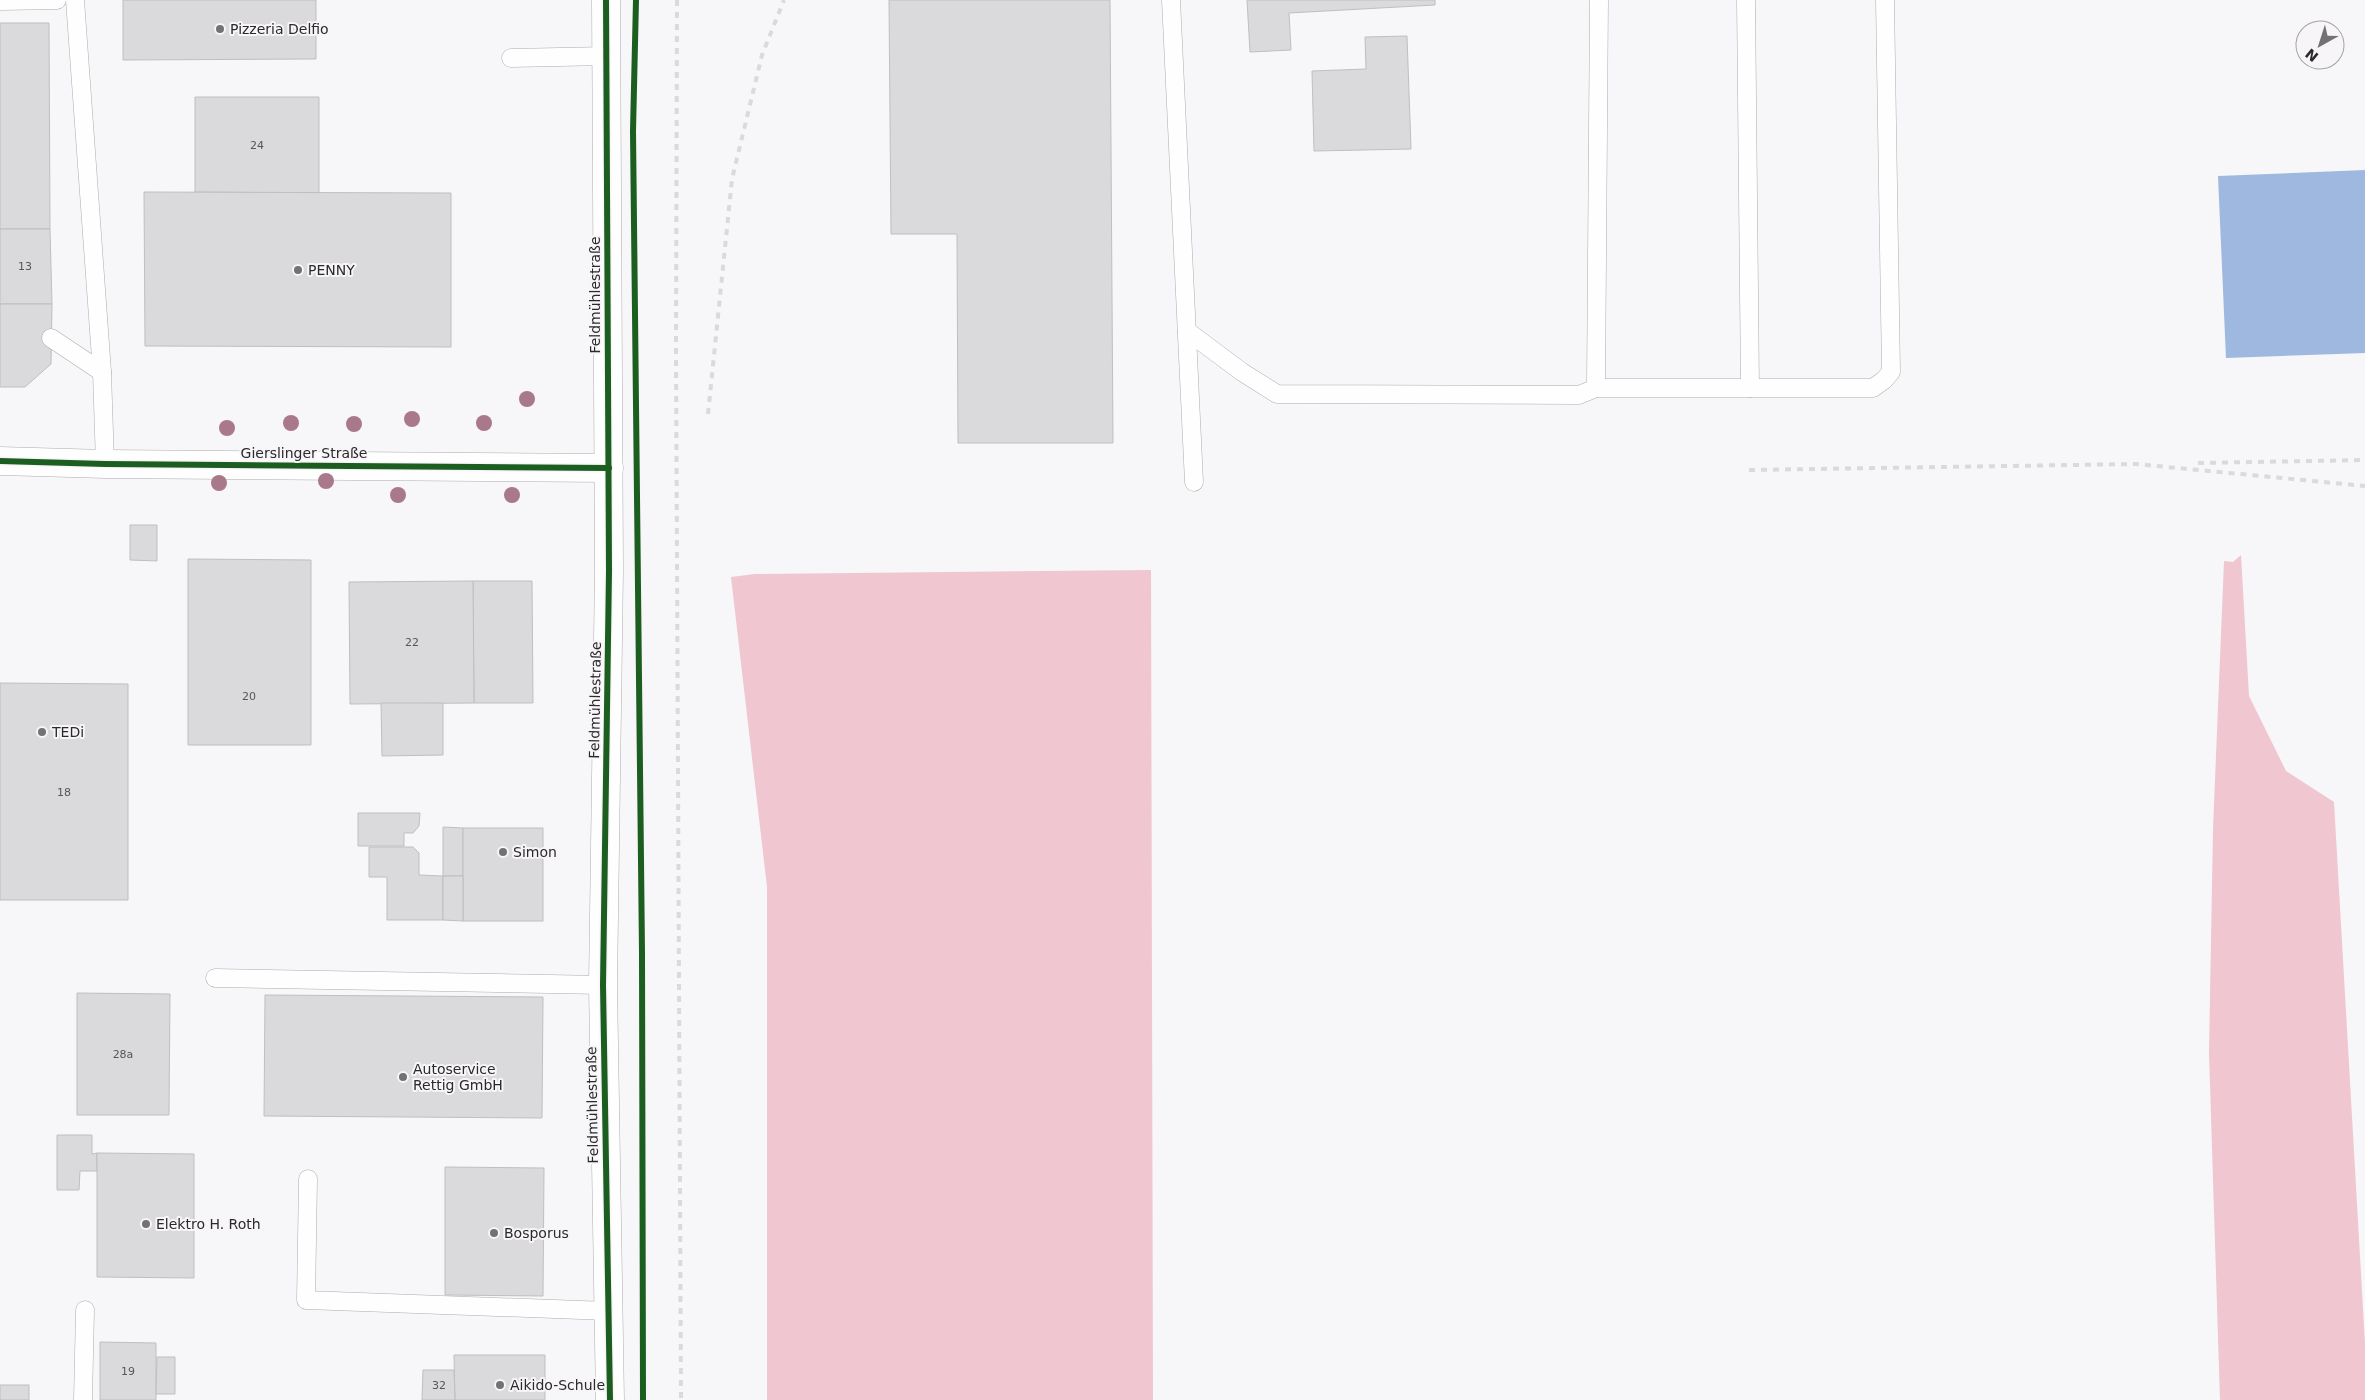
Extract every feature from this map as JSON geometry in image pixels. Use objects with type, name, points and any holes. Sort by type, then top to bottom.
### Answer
[{"type":"street","name":"Feldmühlestraße","points":[[606,0],[610,571],[604,985],[610,1400]]},
{"type":"street","name":"Gierslinger Straße","points":[[0,462],[608,468]]},
{"type":"lane","points":[[0,1],[57,0]]},
{"type":"lane","points":[[75,0],[102,372],[105,464]]},
{"type":"lane","points":[[1171,0],[1194,482]]},
{"type":"lane","points":[[1596,388],[1599,0]]},
{"type":"lane","points":[[1746,0],[1750,388]]},
{"type":"lane","points":[[1187,331],[1242,372],[1277,394],[1579,395],[1596,388],[1873,388],[1891,372],[1885,0]]},
{"type":"lane","points":[[511,58],[607,56]]},
{"type":"lane","points":[[51,338],[102,372]]},
{"type":"lane","points":[[215,978],[604,985]]},
{"type":"lane","points":[[308,1179],[306,1300],[608,1311]]},
{"type":"lane","points":[[83,1400],[85,1310]]},
{"type":"shaded area","points":[[2241,555],[2249,696],[2286,771],[2334,802],[2365,1344],[2365,1400],[2220,1400],[2209,1053],[2213,829],[2224,561],[2233,562]]},
{"type":"shaded area","points":[[1151,570],[1153,1400],[767,1400],[767,887],[731,577],[755,574]]},
{"type":"water","points":[[2365,170],[2365,353],[2226,358],[2218,176]]},
{"type":"building","name":"Pizzeria Delfio","points":[[123,0],[316,0],[316,59],[123,60]]},
{"type":"building","points":[[889,0],[1110,0],[1113,443],[958,443],[957,234],[891,234]]},
{"type":"building","points":[[1247,0],[1435,0],[1435,5],[1289,13],[1291,50],[1250,52]]},
{"type":"building","points":[[0,23],[49,23],[50,229],[0,229]]},
{"type":"building","points":[[1407,36],[1411,149],[1314,151],[1312,71],[1366,69],[1365,37]]},
{"type":"building","points":[[195,97],[319,97],[319,193],[195,192]]},
{"type":"building","name":"PENNY","points":[[144,192],[451,193],[451,347],[145,346]]},
{"type":"building","points":[[0,229],[50,229],[52,304],[0,304]]},
{"type":"building","points":[[0,304],[52,304],[51,364],[25,387],[0,387]]},
{"type":"building","points":[[130,525],[157,525],[157,561],[130,560]]},
{"type":"building","points":[[188,559],[311,560],[311,745],[188,745]]},
{"type":"building","points":[[473,581],[532,581],[533,703],[474,703]]},
{"type":"building","points":[[473,581],[474,703],[350,704],[349,582]]},
{"type":"building","points":[[0,683],[128,684],[128,900],[0,900]]},
{"type":"building","points":[[381,703],[443,703],[443,755],[382,756]]},
{"type":"building","points":[[358,813],[420,813],[419,826],[413,833],[404,833],[404,846],[358,846]]},
{"type":"building","points":[[443,827],[463,828],[463,876],[443,876]]},
{"type":"building","name":"Simon","points":[[463,828],[543,828],[543,921],[463,921]]},
{"type":"building","points":[[369,847],[413,847],[419,853],[419,875],[443,876],[443,920],[387,920],[387,877],[369,877]]},
{"type":"building","points":[[443,876],[463,876],[463,921],[443,920]]},
{"type":"building","points":[[77,993],[170,994],[169,1115],[77,1115]]},
{"type":"building","name":"Autoservice Rettig GmbH","points":[[265,995],[543,997],[542,1118],[264,1116]]},
{"type":"building","points":[[57,1135],[92,1135],[92,1154],[97,1153],[97,1171],[80,1171],[79,1190],[57,1190]]},
{"type":"building","name":"Elektro H. Roth","points":[[97,1153],[194,1154],[194,1278],[97,1277]]},
{"type":"building","name":"Bosporus","points":[[445,1167],[544,1168],[543,1296],[445,1295]]},
{"type":"building","points":[[100,1342],[156,1343],[156,1400],[100,1400]]},
{"type":"building","name":"Aikido-Schule","points":[[454,1355],[545,1355],[545,1400],[455,1400]]},
{"type":"building","points":[[157,1357],[175,1357],[175,1394],[156,1394]]},
{"type":"building","points":[[423,1370],[454,1370],[455,1400],[422,1400]]},
{"type":"building","points":[[0,1385],[29,1385],[29,1400],[0,1400]]},
{"type":"railway","points":[[677,0],[676,352],[681,1400]]},
{"type":"railway","points":[[708,414],[732,179],[762,55],[784,0]]},
{"type":"railway","points":[[2198,463],[2365,460]]},
{"type":"railway","points":[[1749,470],[2136,464],[2365,486]]},
{"type":"cycle path","points":[[606,0],[609,571],[603,985],[610,1400]]},
{"type":"cycle path","points":[[636,0],[633,131],[642,952],[643,1400]]},
{"type":"cycle path","points":[[0,461],[105,464],[609,468]]},
{"type":"place","name":"Pizzeria Delfio","points":[[220,29]]},
{"type":"place","name":"PENNY","points":[[298,270]]},
{"type":"place","name":"TEDi","points":[[42,732]]},
{"type":"place","name":"Simon","points":[[503,852]]},
{"type":"place","name":"Autoservice Rettig GmbH","points":[[403,1077]]},
{"type":"place","name":"Elektro H. Roth","points":[[146,1224]]},
{"type":"place","name":"Bosporus","points":[[494,1233]]},
{"type":"place","name":"Aikido-Schule","points":[[500,1385]]}]
